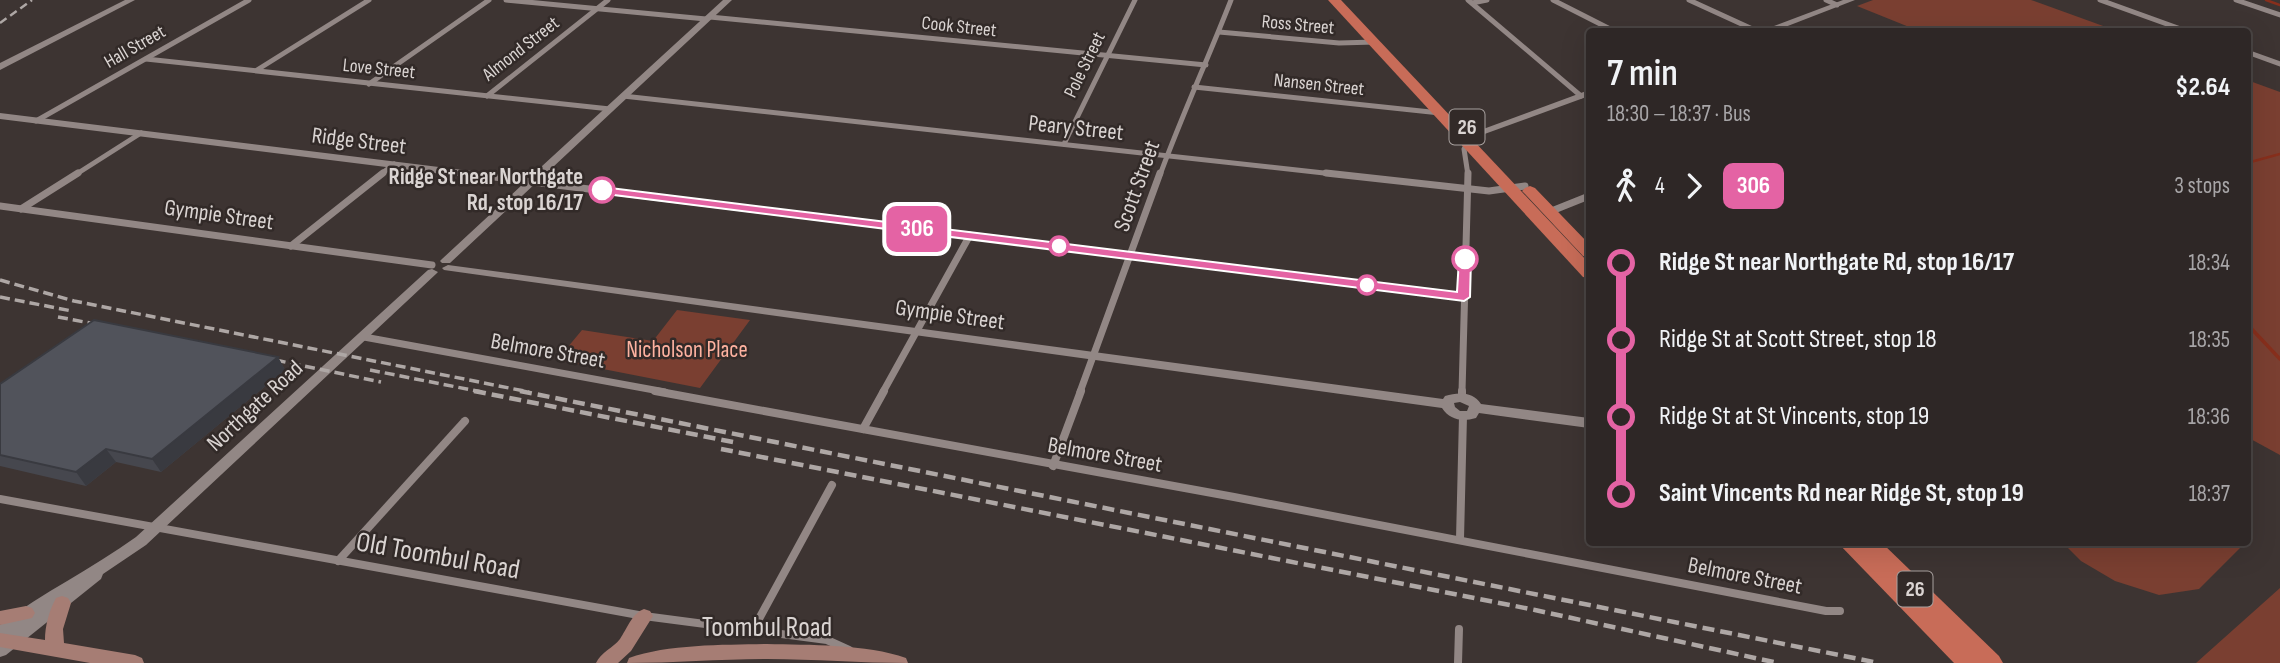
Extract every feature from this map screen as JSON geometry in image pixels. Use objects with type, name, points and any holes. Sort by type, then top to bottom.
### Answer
[{"type":"highway","name":"26","points":[[1334,0],[1441,113],[1469,138]]},
{"type":"highway","name":"26","points":[[1345,0],[1469,138],[1518,187],[1586,269]]},
{"type":"highway","name":"26","points":[[1518,187],[1549,212],[1586,250]]},
{"type":"highway","name":"26","points":[[1851,546],[1951,635],[1991,663]]},
{"type":"highway","name":"26","points":[[1871,546],[1951,635],[1969,663]]},
{"type":"main road","points":[[55,649],[54,629],[62,603]]},
{"type":"main road","points":[[0,618],[26,613]]},
{"type":"main road","points":[[606,663],[625,646],[644,616]]},
{"type":"main road","points":[[2,641],[135,663]]},
{"type":"main road","name":"Toombul Road","points":[[636,663],[747,650],[866,658],[899,663]]},
{"type":"street","points":[[0,67],[131,0]]},
{"type":"street","name":"Hall Street","points":[[36,121],[249,0]]},
{"type":"street","points":[[255,71],[369,0]]},
{"type":"street","points":[[368,84],[489,0]]},
{"type":"street","name":"Cook Street","points":[[506,0],[1206,65]]},
{"type":"street","name":"Almond Street","points":[[487,96],[608,0]]},
{"type":"street","points":[[432,269],[447,265],[532,181],[728,0]]},
{"type":"street","name":"Pole Street","points":[[1064,144],[1135,0]]},
{"type":"street","name":"Scott Street","points":[[1053,466],[1167,156],[1231,0]]},
{"type":"street","points":[[1470,1],[1488,0]]},
{"type":"street","points":[[1553,0],[1608,28]]},
{"type":"street","points":[[1689,0],[1751,28]]},
{"type":"street","points":[[1826,0],[1837,5]]},
{"type":"street","points":[[1771,28],[1851,0]]},
{"type":"street","points":[[2100,0],[2178,28]]},
{"type":"street","points":[[2236,0],[2280,15]]},
{"type":"street","points":[[1470,1],[1585,94]]},
{"type":"street","name":"Ross Street","points":[[1219,32],[1339,43],[1375,42]]},
{"type":"street","points":[[2251,53],[2280,64]]},
{"type":"street","name":"Love Street","points":[[146,59],[610,109]]},
{"type":"street","name":"Nansen Street","points":[[1194,87],[1441,113]]},
{"type":"street","points":[[1462,397],[1467,189],[1464,149],[1469,138],[1585,94]]},
{"type":"street","name":"Peary Street","points":[[623,96],[1494,192],[1518,187]]},
{"type":"street","name":"Ridge Street","points":[[0,116],[1464,297]]},
{"type":"street","points":[[21,209],[141,133]]},
{"type":"street","points":[[291,246],[394,164]]},
{"type":"street","points":[[1549,212],[1586,197]]},
{"type":"street","name":"Gympie Street","points":[[0,206],[291,246],[432,269]]},
{"type":"street","points":[[863,429],[970,235]]},
{"type":"street","name":"Gympie Street","points":[[447,265],[1447,404]]},
{"type":"street","name":"Northgate Road","points":[[2,641],[62,603],[156,528],[364,337],[432,269]]},
{"type":"street","name":"Belmore Street","points":[[364,337],[1460,539],[1826,611],[1840,611]]},
{"type":"street","points":[[1462,397],[1471,400],[1476,408],[1474,413],[1463,416],[1453,413],[1447,404],[1450,399],[1462,397]]},
{"type":"street","points":[[1476,408],[1586,423]]},
{"type":"street","points":[[1460,539],[1463,416]]},
{"type":"street","points":[[338,561],[465,421]]},
{"type":"street","points":[[754,628],[832,485]]},
{"type":"street","name":"Old Toombul Road","points":[[0,499],[644,616],[727,628],[754,628],[827,640],[866,658]]},
{"type":"street","name":"Northgate Road","points":[[2,641],[26,613],[73,582],[104,568]]},
{"type":"street","points":[[1458,663],[1459,629]]},
{"type":"green space","points":[[1873,0],[2031,0],[2109,28],[1912,28],[1857,6]]},
{"type":"green space","points":[[2251,81],[2280,92],[2280,455],[2251,439]]},
{"type":"green space","name":"Nicholson Place","points":[[677,310],[750,320],[700,388],[557,360],[582,330],[653,341]]},
{"type":"green space","points":[[2066,546],[2242,546],[2199,589],[2159,595],[2115,581],[2081,561]]},
{"type":"green space","points":[[2280,588],[2280,663],[2196,663]]},
{"type":"building","points":[[94,320],[278,357],[152,459],[106,449],[76,472],[0,455],[0,384]]},
{"type":"waterway","points":[[2266,0],[2280,5]]},
{"type":"waterway","points":[[2251,162],[2280,154]]},
{"type":"waterway","points":[[2251,328],[2280,359]]},
{"type":"railway","points":[[0,23],[32,0]]},
{"type":"railway","points":[[0,280],[74,301],[529,392]]},
{"type":"railway","points":[[0,297],[72,311]]},
{"type":"railway","points":[[58,317],[106,326]]},
{"type":"railway","points":[[261,357],[381,382]]},
{"type":"railway","points":[[370,370],[482,392]]},
{"type":"railway","points":[[474,391],[738,443]]},
{"type":"railway","points":[[520,391],[1879,663]]},
{"type":"railway","points":[[721,449],[1535,610],[1778,663]]},
{"type":"bus line","name":"306","points":[[602,190],[1464,297],[1465,259]]},
{"type":"place","name":"Ridge St near Northgate Rd, stop 16/17","points":[[602,190]]}]
